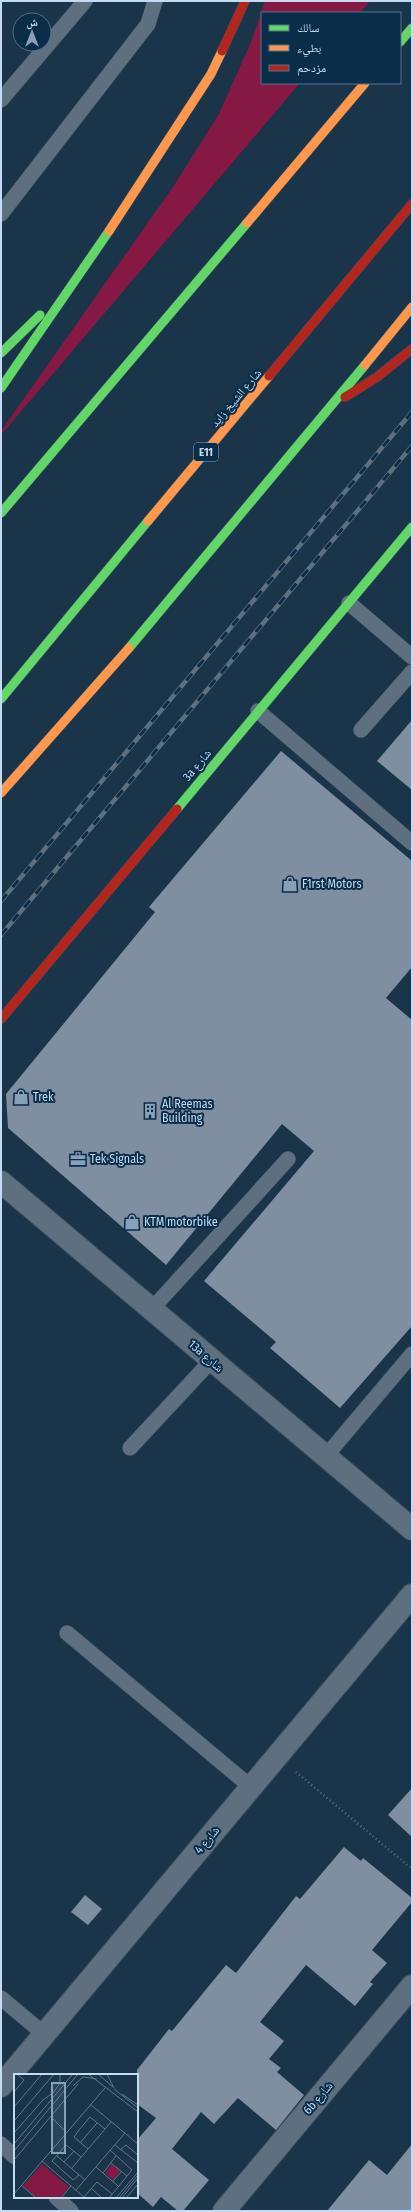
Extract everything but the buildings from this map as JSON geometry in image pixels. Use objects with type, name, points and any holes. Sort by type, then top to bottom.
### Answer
[{"type":"main road","points":[[1,388],[81,274],[211,74],[245,1]]},
{"type":"main road","points":[[401,41],[412,28]]},
{"type":"main road","points":[[1,513],[364,84]]},
{"type":"main road","name":"شارع الشيخ زايد","points":[[1,699],[412,204]]},
{"type":"main road","points":[[1,354],[81,274]]},
{"type":"main road","points":[[1,793],[152,622],[412,308]]},
{"type":"main road","points":[[328,408],[377,377],[412,349]]},
{"type":"main road","name":"3a شارع","points":[[1,1019],[412,527]]},
{"type":"street","name":"13a شارع","points":[[1,1182],[412,1529]]},
{"type":"street","name":"شارع 4","points":[[1,2086],[412,1595]]},
{"type":"street","name":"6b شارع","points":[[224,2211],[412,1986]]},
{"type":"lane","points":[[4,90],[85,1]]},
{"type":"lane","points":[[1,214],[148,24],[155,1]]},
{"type":"lane","points":[[349,603],[412,657]]},
{"type":"lane","points":[[361,730],[412,672]]},
{"type":"lane","points":[[258,711],[412,843]]},
{"type":"lane","points":[[152,1309],[288,1159]]},
{"type":"lane","points":[[326,1456],[412,1354]]},
{"type":"lane","points":[[130,1448],[211,1360]]},
{"type":"lane","points":[[67,1633],[251,1787]]},
{"type":"lane","points":[[1,1998],[44,2034]]},
{"type":"lane","points":[[1,2144],[14,2156]]},
{"type":"lane","points":[[57,2198],[71,2211]]},
{"type":"path","points":[[277,1756],[412,1869]]},
{"type":"shaded area","points":[[265,1],[370,1],[361,12],[261,12]]},
{"type":"shaded area","points":[[261,13],[261,84],[299,84],[1,435],[1,431],[173,187],[219,114],[251,42]]},
{"type":"railway","points":[[1,901],[412,412]]},
{"type":"railway","points":[[1,935],[412,446]]},
{"type":"traffic: fast","points":[[401,41],[412,28]]},
{"type":"traffic: fast","points":[[1,513],[247,223]]},
{"type":"traffic: fast","points":[[1,388],[109,231]]},
{"type":"traffic: fast","points":[[1,353],[40,315]]},
{"type":"traffic: fast","points":[[129,648],[365,365]]},
{"type":"traffic: fast","points":[[1,699],[148,521]]},
{"type":"traffic: fast","points":[[177,809],[412,527]]},
{"type":"traffic: slow","points":[[109,231],[211,74],[222,51]]},
{"type":"traffic: slow","points":[[247,223],[364,84]]},
{"type":"traffic: slow","points":[[365,365],[412,307]]},
{"type":"traffic: slow","points":[[148,521],[269,376]]},
{"type":"traffic: slow","points":[[1,793],[129,648]]},
{"type":"traffic: jam","points":[[222,51],[245,1]]},
{"type":"traffic: jam","points":[[269,376],[412,204]]},
{"type":"traffic: jam","points":[[345,397],[377,377],[412,349]]},
{"type":"traffic: jam","points":[[1,1019],[177,809]]},
{"type":"place","name":"F1rst Motors","points":[[290,884]]},
{"type":"place","name":"Trek","points":[[21,1097]]},
{"type":"place","name":"Al Reemas Building","points":[[150,1111]]},
{"type":"place","name":"Tek Signals","points":[[78,1159]]},
{"type":"place","name":"KTM motorbike","points":[[132,1222]]}]
